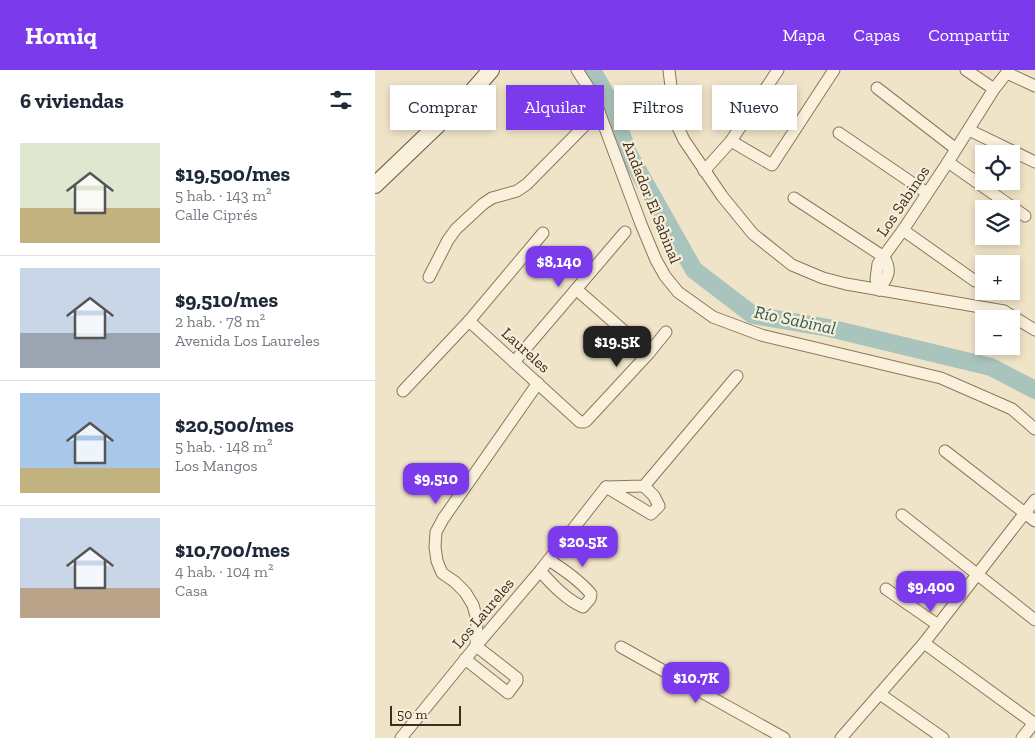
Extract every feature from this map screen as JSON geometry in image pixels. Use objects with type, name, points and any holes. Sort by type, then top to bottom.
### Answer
[{"type":"main road","points":[[375,185],[470,94],[491,70]]},
{"type":"street","name":"Andador El Sabinal","points":[[577,70],[586,85]]},
{"type":"street","points":[[669,70],[675,121],[684,140],[722,196],[753,234],[792,265],[823,278],[879,290],[1004,311],[1035,330]]},
{"type":"street","points":[[704,171],[731,140],[778,70]]},
{"type":"street","points":[[731,140],[773,165],[834,70]]},
{"type":"street","points":[[966,70],[994,90]]},
{"type":"street","points":[[1008,71],[1035,86]]},
{"type":"street","name":"Los Sabinos","points":[[879,290],[876,279],[878,264],[885,257],[1008,71]]},
{"type":"street","points":[[877,88],[956,149]]},
{"type":"street","name":"Andador El Sabinal","points":[[604,124],[641,224],[665,276],[678,292],[713,317],[761,335],[941,378],[1012,409],[1035,429]]},
{"type":"street","points":[[429,277],[448,240],[456,229],[492,198],[517,191],[527,184],[580,130]]},
{"type":"street","points":[[969,130],[1035,162]]},
{"type":"street","points":[[839,133],[927,193]]},
{"type":"street","points":[[948,162],[1025,216]]},
{"type":"street","points":[[794,198],[885,257]]},
{"type":"street","points":[[903,230],[975,281]]},
{"type":"street","points":[[514,362],[625,232]]},
{"type":"street","points":[[403,391],[469,322],[543,233]]},
{"type":"street","points":[[576,289],[649,353],[666,332]]},
{"type":"street","name":"Laureles","points":[[469,322],[580,422],[586,421],[649,353]]},
{"type":"street","points":[[606,487],[645,486],[737,376]]},
{"type":"street","points":[[465,659],[505,691],[510,691],[517,681],[517,678],[477,646],[477,620],[473,605],[465,592],[443,574],[437,561],[435,547],[436,532],[538,383]]},
{"type":"street","points":[[945,451],[1035,521]]},
{"type":"street","points":[[606,487],[651,514],[659,506],[654,496],[645,486]]},
{"type":"street","name":"Los Laureles","points":[[401,738],[549,560],[606,487]]},
{"type":"street","points":[[841,738],[924,643],[1035,500]]},
{"type":"street","points":[[902,514],[1035,620]]},
{"type":"street","points":[[540,571],[570,600],[583,607],[590,599],[591,594],[583,584],[549,560]]},
{"type":"street","points":[[886,589],[938,625]]},
{"type":"street","points":[[924,643],[1035,723],[1022,738]]},
{"type":"street","points":[[621,647],[784,738]]},
{"type":"street","points":[[880,694],[943,738]]},
{"type":"waterway","name":"Río Sabinal","points":[[592,70],[611,104],[628,153],[694,270],[753,315],[829,328],[991,367],[1035,390]]}]
